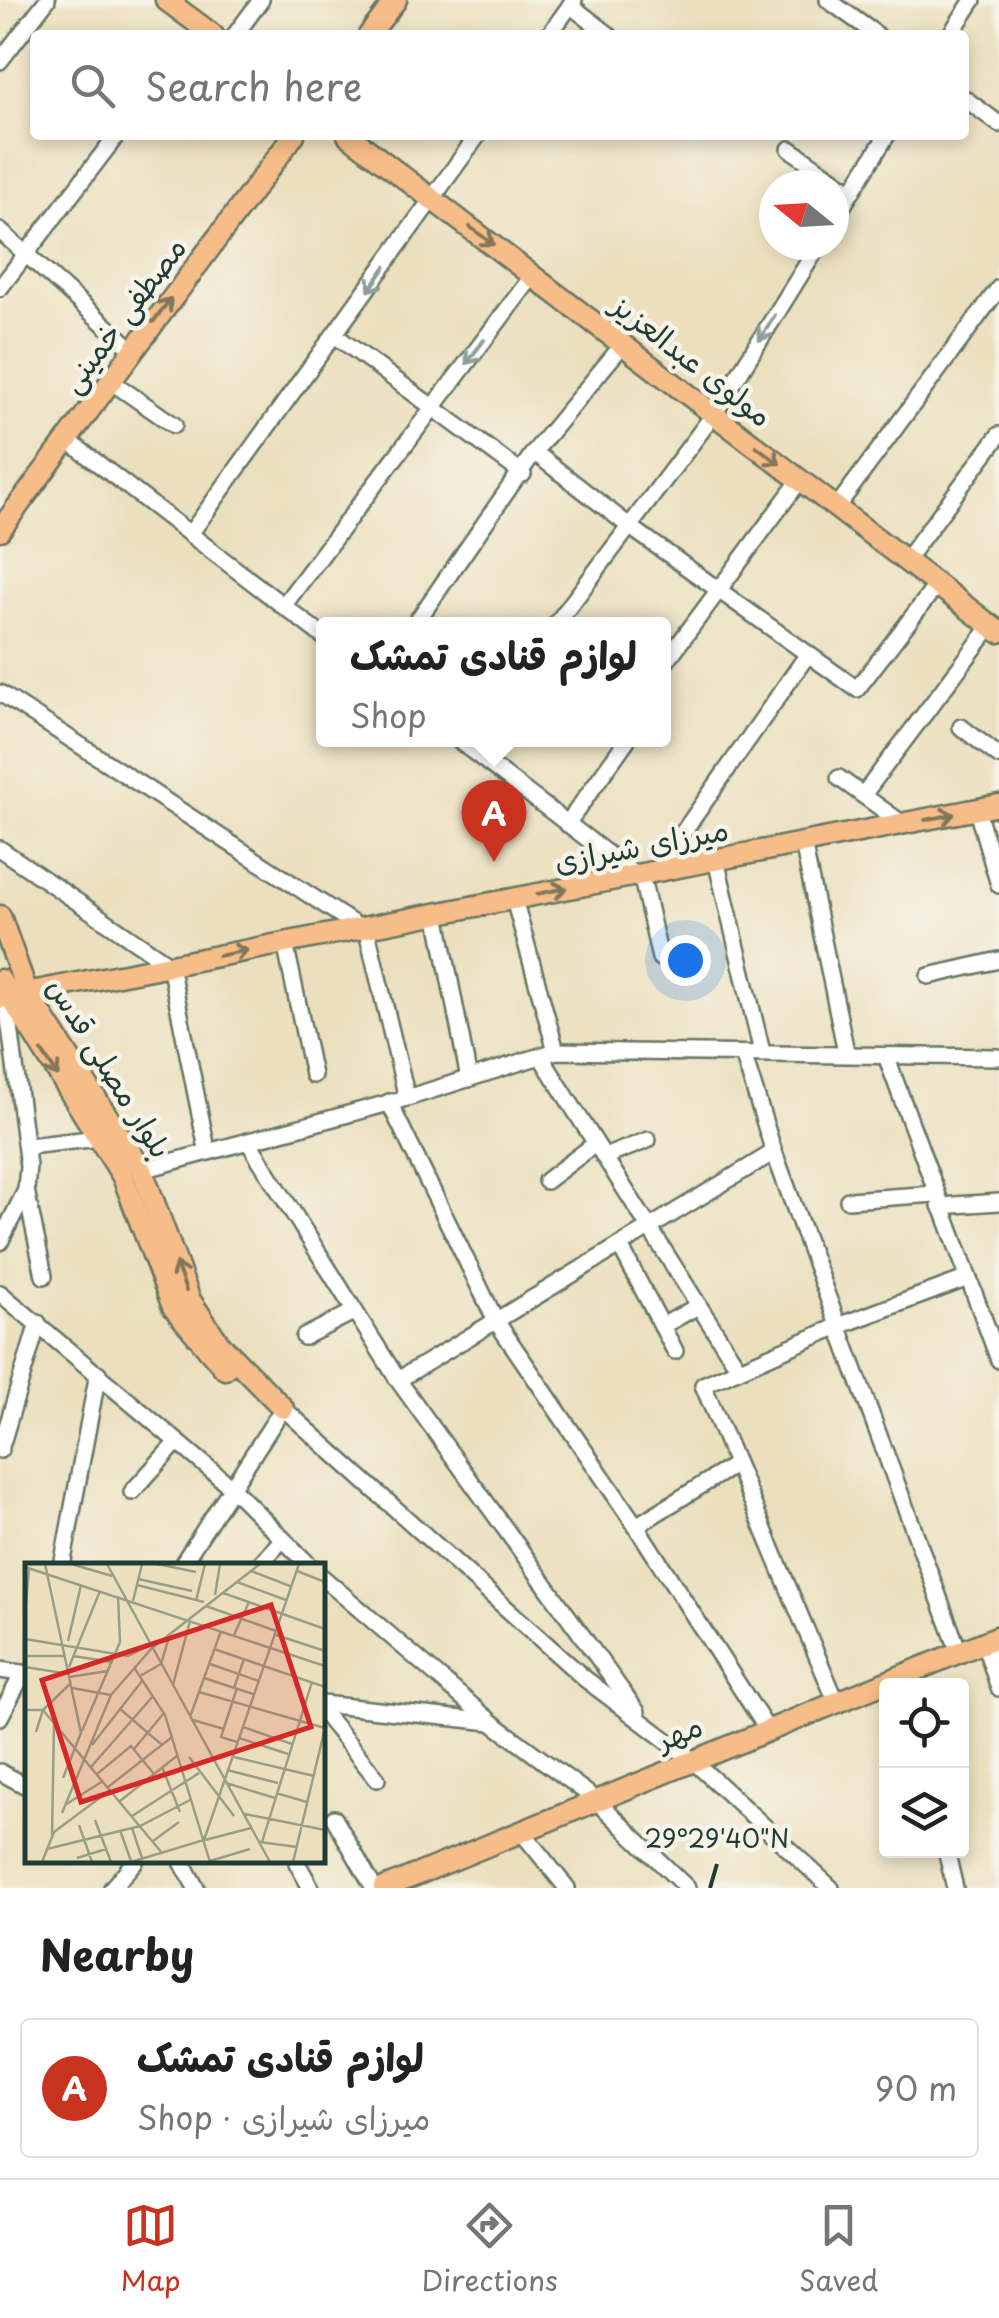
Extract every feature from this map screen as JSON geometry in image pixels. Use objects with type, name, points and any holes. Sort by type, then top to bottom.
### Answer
[{"type":"main road","points":[[166,0],[200,30]]},
{"type":"main road","points":[[373,30],[396,0]]},
{"type":"main road","name":"مصطفی خمینی","points":[[0,530],[290,140]]},
{"type":"main road","name":"مولوی عبدالعزیز","points":[[355,140],[995,629]]},
{"type":"main road","name":"میرزای شیرازی","points":[[8,992],[170,965],[999,806]]},
{"type":"main road","name":"بلوار مصلی قدس","points":[[0,916],[8,992],[123,1177],[173,1307],[234,1378],[283,1408]]},
{"type":"main road","name":"بلوار مصلی قدس","points":[[8,992],[142,1170],[190,1300],[218,1343],[283,1408]]},
{"type":"main road","name":"مهر","points":[[907,1678],[991,1639]]},
{"type":"main road","name":"مهر","points":[[384,1888],[594,1798],[879,1688]]},
{"type":"street","points":[[0,61],[47,0]]},
{"type":"street","points":[[239,30],[261,0]]},
{"type":"street","points":[[828,0],[870,30]]},
{"type":"street","points":[[953,30],[973,0]]},
{"type":"street","points":[[553,30],[572,3],[603,30]]},
{"type":"street","points":[[969,102],[999,124]]},
{"type":"street","points":[[0,288],[113,140]]},
{"type":"street","points":[[190,534],[474,140]]},
{"type":"street","points":[[849,197],[884,140]]},
{"type":"street","points":[[790,149],[852,192]]},
{"type":"street","points":[[0,231],[132,349]]},
{"type":"street","points":[[561,617],[714,414],[810,260]]},
{"type":"street","points":[[284,606],[534,274]]},
{"type":"street","points":[[836,508],[999,288]]},
{"type":"street","points":[[336,336],[523,474]]},
{"type":"street","points":[[419,617],[523,474],[534,452],[624,342]]},
{"type":"street","points":[[109,380],[174,425]]},
{"type":"street","points":[[905,561],[999,436]]},
{"type":"street","points":[[66,439],[316,631]]},
{"type":"street","points":[[534,452],[629,526],[857,689],[936,586]]},
{"type":"street","points":[[671,655],[800,480]]},
{"type":"street","points":[[863,795],[995,629]]},
{"type":"street","points":[[644,874],[808,654]]},
{"type":"street","points":[[0,693],[363,928],[407,1098]]},
{"type":"street","points":[[961,727],[999,756]]},
{"type":"street","points":[[471,747],[568,824],[644,874],[660,958]]},
{"type":"street","points":[[568,824],[622,747]]},
{"type":"street","points":[[838,778],[902,824]]},
{"type":"street","points":[[978,810],[999,885]]},
{"type":"street","points":[[803,843],[846,1052]]},
{"type":"street","points":[[0,849],[170,965],[207,1149]]},
{"type":"street","points":[[716,860],[762,1052]]},
{"type":"street","points":[[514,899],[535,975],[548,1054],[600,1150],[739,1369]]},
{"type":"street","points":[[436,914],[469,1079]]},
{"type":"street","points":[[285,943],[313,1074]]},
{"type":"street","points":[[930,976],[999,960]]},
{"type":"street","points":[[8,992],[28,1146],[26,1190],[44,1276]]},
{"type":"street","points":[[142,1170],[207,1149],[407,1098],[548,1054],[846,1052],[999,1057]]},
{"type":"street","points":[[743,1054],[774,1152],[959,1652]]},
{"type":"street","points":[[886,1056],[968,1278],[991,1317],[999,1360]]},
{"type":"street","points":[[389,1102],[496,1322],[636,1526],[767,1728]]},
{"type":"street","points":[[28,1146],[98,1138]]},
{"type":"street","points":[[546,1181],[600,1150],[648,1140]]},
{"type":"street","points":[[248,1141],[398,1380],[647,1726]]},
{"type":"street","points":[[398,1380],[774,1152]]},
{"type":"street","points":[[0,1242],[26,1190]]},
{"type":"street","points":[[848,1200],[999,1202]]},
{"type":"street","points":[[620,1246],[675,1351]]},
{"type":"street","points":[[836,1701],[703,1385],[841,1325],[968,1278]]},
{"type":"street","points":[[0,1294],[230,1486],[307,1563]]},
{"type":"street","points":[[662,1326],[698,1306]]},
{"type":"street","points":[[304,1337],[353,1312]]},
{"type":"street","points":[[0,1450],[38,1324]]},
{"type":"street","points":[[63,1563],[98,1373]]},
{"type":"street","points":[[183,1563],[283,1408],[584,1678],[691,1759],[827,1886]]},
{"type":"street","points":[[132,1492],[177,1442]]},
{"type":"street","points":[[636,1526],[736,1464]]},
{"type":"street","points":[[261,1563],[281,1541]]},
{"type":"street","points":[[325,1580],[491,1722],[594,1798],[687,1888]]},
{"type":"street","points":[[991,1639],[999,1688]]},
{"type":"street","points":[[0,1670],[25,1673],[0,1717]]},
{"type":"street","points":[[325,1707],[491,1722]]},
{"type":"street","points":[[325,1711],[376,1780]]},
{"type":"street","points":[[0,1772],[25,1785]]},
{"type":"street","points":[[334,1818],[374,1888]]},
{"type":"street","points":[[520,1830],[567,1888]]},
{"type":"street","points":[[948,1858],[955,1888]]},
{"type":"street","points":[[112,1888],[133,1863]]},
{"type":"street","points":[[296,1863],[312,1888]]},
{"type":"street","points":[[184,1866],[196,1888]]},
{"type":"place","name":"لوازم قنادی تمشک","points":[[494,862]]}]
